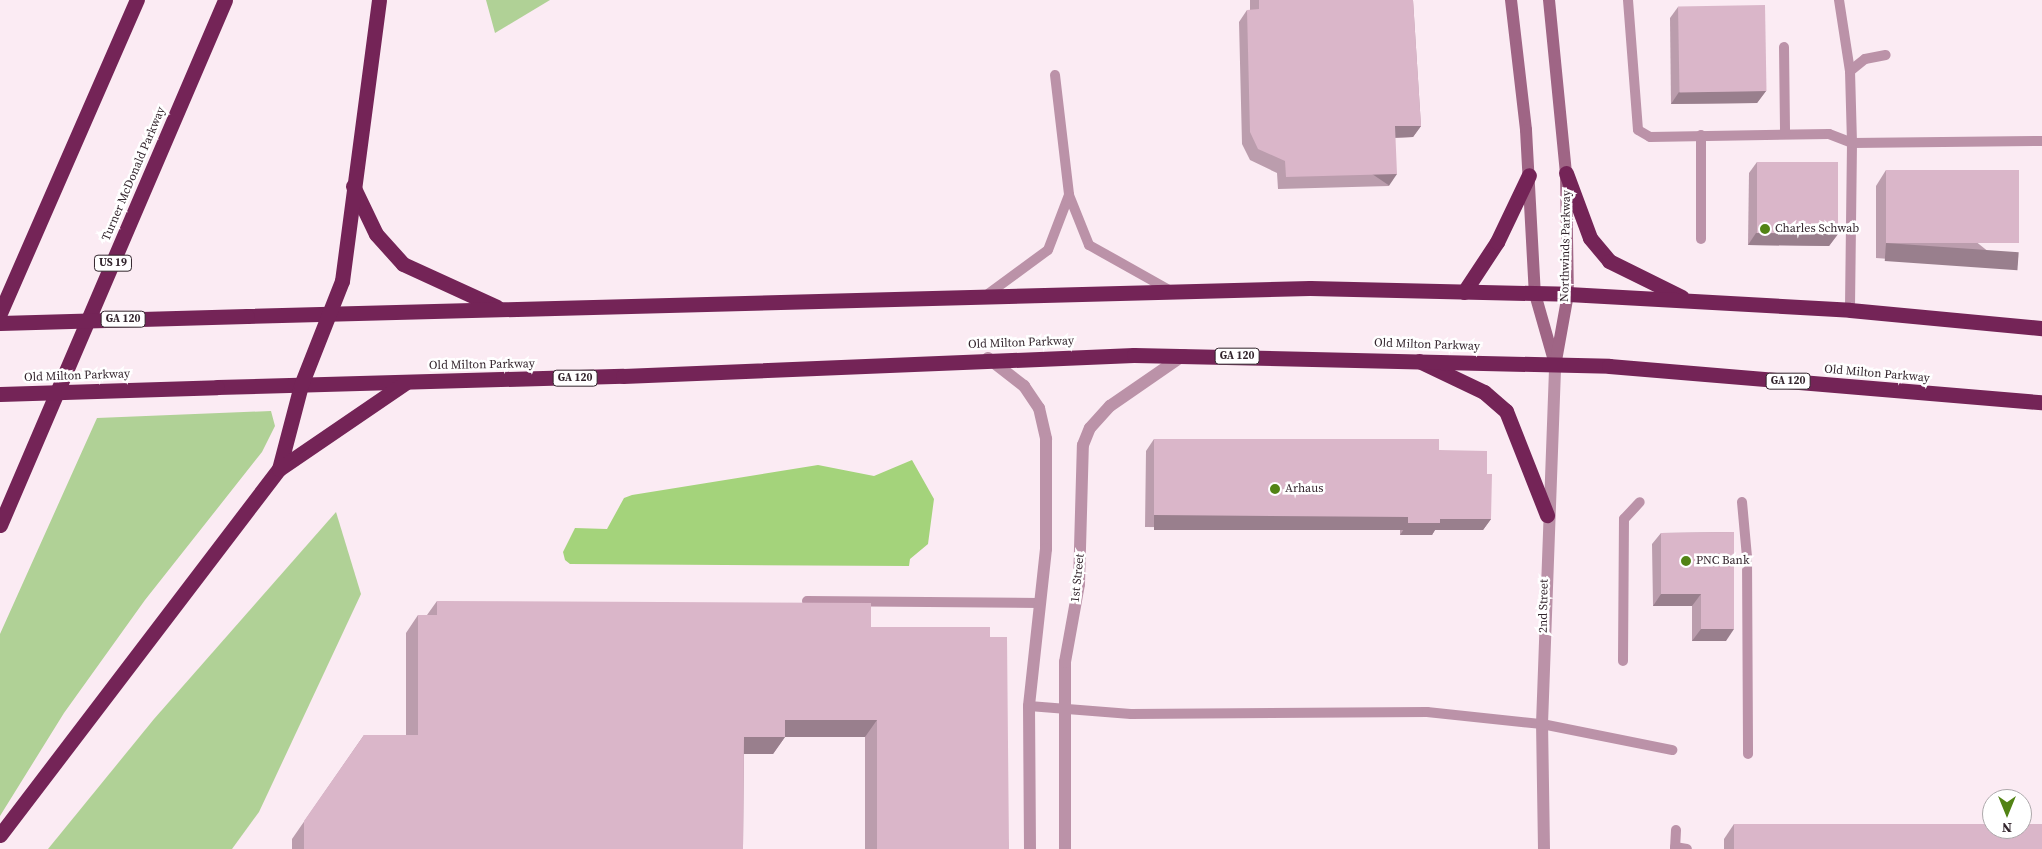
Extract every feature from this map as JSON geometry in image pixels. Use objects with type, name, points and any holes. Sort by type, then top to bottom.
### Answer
[{"type":"highway","points":[[0,313],[138,0]]},
{"type":"highway","name":"Turner McDonald Parkway","points":[[0,525],[225,0]]},
{"type":"highway","points":[[279,469],[301,385],[331,314],[342,281],[379,0]]},
{"type":"highway","points":[[1566,172],[1590,238],[1609,261],[1692,301]]},
{"type":"highway","points":[[1464,292],[1497,242],[1529,175]]},
{"type":"highway","points":[[353,186],[376,234],[403,264],[503,309]]},
{"type":"highway","name":"GA 120","points":[[0,323],[988,294],[1170,291],[1568,294],[1850,310],[2042,328]]},
{"type":"highway","name":"Old Milton Parkway","points":[[0,394],[407,382],[988,358],[1184,355],[1413,358],[1555,364],[2042,402]]},
{"type":"highway","points":[[1413,358],[1484,392],[1506,411],[1546,515]]},
{"type":"highway","points":[[0,835],[279,469],[407,382]]},
{"type":"street","points":[[1511,0],[1529,175],[1535,294],[1555,364]]},
{"type":"street","name":"Northwinds Parkway","points":[[1549,0],[1566,172],[1568,294],[1555,364]]},
{"type":"street","name":"1st Street","points":[[1065,849],[1065,662],[1082,537],[1083,444],[1110,406],[1184,355]]},
{"type":"street","points":[[988,358],[1024,386],[1044,424],[1048,488],[1040,603],[1029,706],[1030,849]]},
{"type":"street","name":"2nd Street","points":[[1544,849],[1542,724],[1546,515],[1555,364]]},
{"type":"lane","points":[[1628,0],[1638,130],[1650,137],[1829,134],[1852,142],[2042,141]]},
{"type":"lane","points":[[1839,0],[1850,71],[1852,142],[1850,310]]},
{"type":"lane","points":[[1784,47],[1785,134]]},
{"type":"lane","points":[[1850,71],[1865,59],[1886,55]]},
{"type":"lane","points":[[1055,75],[1069,195],[1088,246],[1170,291]]},
{"type":"lane","points":[[1701,135],[1701,239]]},
{"type":"lane","points":[[988,294],[1048,250],[1069,195]]},
{"type":"lane","points":[[1623,661],[1624,519],[1640,502]]},
{"type":"lane","points":[[1742,502],[1747,557],[1748,754]]},
{"type":"lane","points":[[807,601],[1040,603]]},
{"type":"lane","points":[[1029,706],[1066,710],[1427,712],[1542,724],[1672,750]]},
{"type":"lane","points":[[1676,830],[1675,848],[1687,849]]},
{"type":"shaded area","points":[[486,0],[550,0],[495,33]]},
{"type":"shaded area","points":[[271,411],[275,426],[262,452],[145,600],[64,713],[0,816],[0,634],[97,418]]},
{"type":"shaded area","points":[[912,460],[934,499],[928,544],[910,559],[909,566],[570,564],[565,560],[563,552],[575,528],[607,529],[624,498],[632,495],[818,465],[874,476]]},
{"type":"shaded area","points":[[336,512],[361,594],[259,812],[232,849],[48,849],[154,719]]},
{"type":"building","points":[[1259,0],[1413,0],[1421,126],[1395,126],[1397,174],[1286,177],[1285,161],[1258,149],[1250,132],[1247,10],[1259,9]]},
{"type":"building","points":[[1765,5],[1767,91],[1680,93],[1678,7]]},
{"type":"building","points":[[1757,162],[1838,162],[1838,233],[1757,233]]},
{"type":"building","points":[[1886,170],[2019,170],[2019,243],[1886,243]]},
{"type":"building","points":[[1154,439],[1439,439],[1439,450],[1487,451],[1487,474],[1492,474],[1491,519],[1440,519],[1440,523],[1408,523],[1408,517],[1154,515]]},
{"type":"building","points":[[1734,532],[1734,629],[1701,629],[1701,594],[1661,594],[1661,533]]},
{"type":"building","points":[[437,601],[871,603],[871,627],[990,627],[990,637],[1007,637],[1009,849],[877,849],[877,720],[785,720],[785,737],[744,737],[743,849],[304,849],[304,821],[364,735],[418,735],[418,615],[437,615]]},
{"type":"building","points":[[1734,824],[1982,824],[1982,839],[2032,839],[2032,824],[2042,824],[2042,849],[1734,849]]},
{"type":"place","name":"Charles Schwab","points":[[1765,229]]},
{"type":"place","name":"Arhaus","points":[[1275,489]]},
{"type":"place","name":"PNC Bank","points":[[1686,561]]}]
